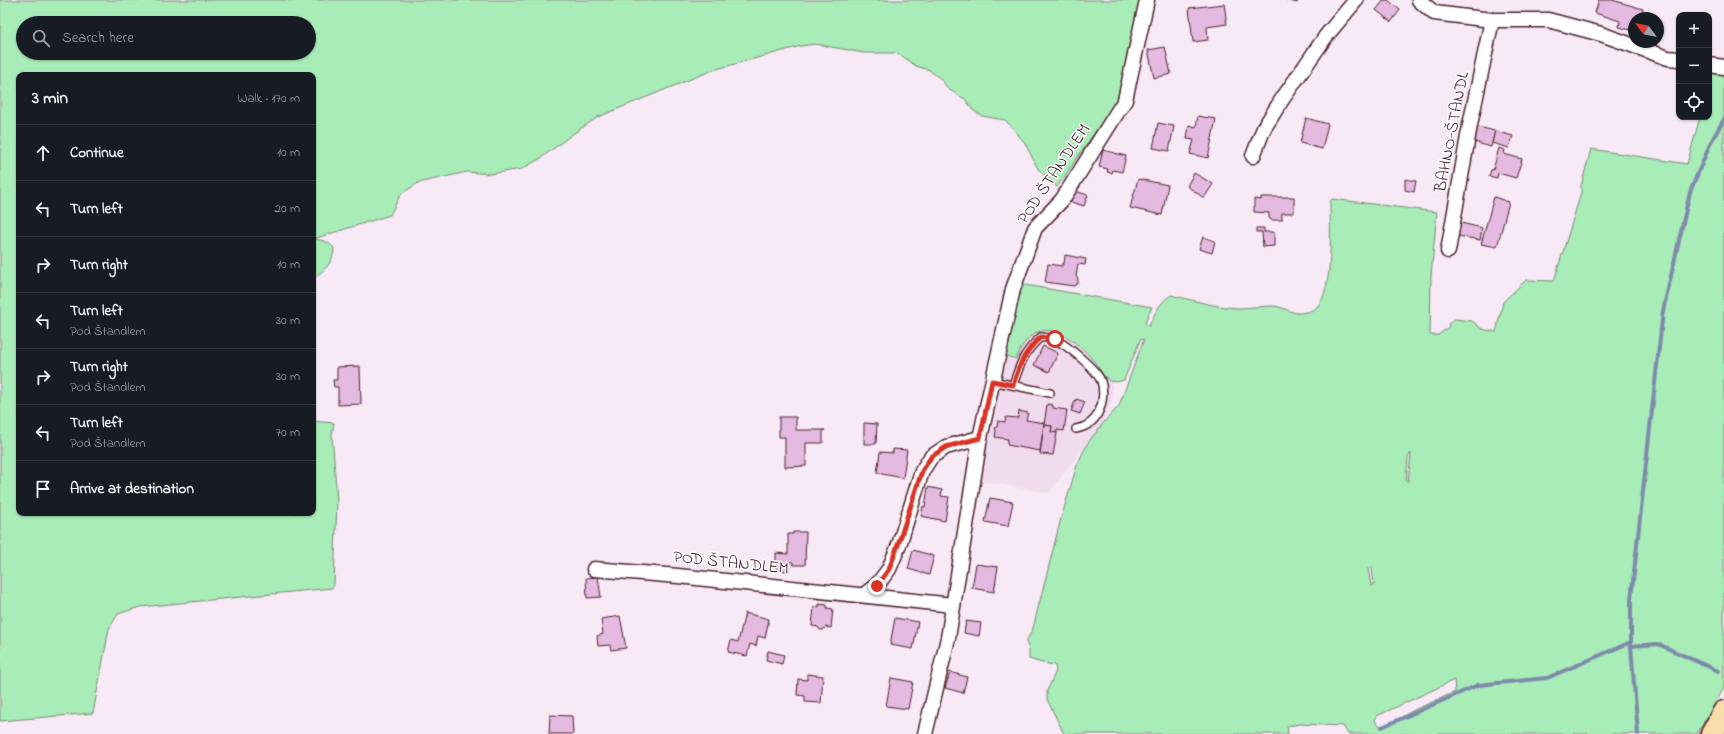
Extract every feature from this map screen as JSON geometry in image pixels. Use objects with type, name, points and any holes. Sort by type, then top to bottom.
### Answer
[{"type":"highway","points":[[1712,734],[1724,712]]},
{"type":"street","points":[[1253,156],[1264,128],[1281,101],[1326,36],[1356,0]]},
{"type":"street","points":[[1419,0],[1434,13],[1492,20],[1548,20],[1601,34],[1676,59]]},
{"type":"street","name":"POD ŠTANDLEM","points":[[925,734],[948,638],[980,438],[1013,289],[1035,228],[1062,200],[1125,100],[1150,1]]},
{"type":"street","name":"BAHNO-ŠTANDL","points":[[1448,251],[1470,125],[1492,20]]},
{"type":"street","points":[[1712,65],[1724,67]]},
{"type":"street","points":[[864,595],[877,586],[889,569],[922,471],[931,457],[946,447],[980,438]]},
{"type":"street","name":"POD ŠTANDLEM","points":[[594,569],[678,576],[953,605]]},
{"type":"lane","points":[[1013,385],[1021,361],[1033,344],[1041,337],[1055,339],[1076,352],[1100,380],[1103,390],[1101,408],[1096,418],[1084,427],[1076,429]]},
{"type":"lane","points":[[992,381],[1050,393]]},
{"type":"shaded area","points":[[1047,330],[1058,332],[1079,346],[1092,359],[1103,375],[1111,381],[1113,387],[1112,400],[1108,411],[1103,422],[1049,493],[979,481],[1006,356],[1016,359],[1023,345],[1030,337],[1040,331]]},
{"type":"green space","points":[[0,0],[1141,0],[1125,89],[1057,187],[1038,169],[1025,143],[1005,120],[982,116],[974,111],[965,99],[948,89],[942,80],[929,70],[916,66],[895,53],[864,53],[815,44],[801,46],[713,70],[598,117],[541,158],[522,169],[490,174],[467,172],[418,183],[401,194],[390,215],[316,238],[316,72],[16,72],[16,516],[316,516],[316,421],[334,423],[332,434],[337,500],[334,585],[332,588],[140,607],[118,614],[109,629],[93,713],[0,721]]},
{"type":"green space","points":[[1712,72],[1724,73],[1724,688],[1697,734],[1348,734],[1343,726],[1300,724],[1287,726],[1288,734],[1064,734],[1047,699],[1047,691],[1056,671],[1055,665],[1029,659],[1029,650],[1026,642],[1033,628],[1060,522],[1077,465],[1087,444],[1119,406],[1144,339],[1140,340],[1124,380],[1117,382],[1109,381],[1085,351],[1077,344],[1059,333],[1040,331],[1031,336],[1022,347],[1016,359],[1006,356],[1020,284],[1152,307],[1145,323],[1149,326],[1160,305],[1171,295],[1220,306],[1242,308],[1274,306],[1297,313],[1309,312],[1317,307],[1326,287],[1329,272],[1330,202],[1332,199],[1437,212],[1431,276],[1430,335],[1438,335],[1448,328],[1449,323],[1455,319],[1472,321],[1482,329],[1496,332],[1503,302],[1526,280],[1554,281],[1581,193],[1581,186],[1591,149],[1687,164],[1699,120],[1712,120]],"holes":[[[1411,453],[1408,481],[1406,481],[1408,457]],[[1372,567],[1374,585],[1371,586],[1368,568]],[[1454,680],[1455,692],[1416,709],[1391,723],[1382,726],[1377,724],[1375,720],[1377,716]]]},
{"type":"green space","points":[[316,240],[325,241],[334,248],[332,258],[324,269],[316,276]]},
{"type":"building","points":[[1286,0],[1298,0],[1297,3]]},
{"type":"building","points":[[1384,0],[1388,0],[1400,10],[1391,22],[1376,10]]},
{"type":"building","points":[[1599,0],[1612,0],[1643,9],[1642,12],[1628,12],[1628,29],[1619,27],[1620,21],[1595,13]]},
{"type":"building","points":[[1224,4],[1227,24],[1207,27],[1208,40],[1193,42],[1189,8]]},
{"type":"building","points":[[1165,47],[1171,74],[1154,78],[1148,50]]},
{"type":"building","points":[[1198,116],[1216,119],[1208,158],[1190,154],[1194,140],[1187,139],[1189,125],[1196,127]]},
{"type":"building","points":[[1306,118],[1328,124],[1322,149],[1300,143]]},
{"type":"building","points":[[1158,123],[1174,126],[1169,151],[1153,148]]},
{"type":"building","points":[[1474,126],[1495,131],[1491,147],[1470,141]]},
{"type":"building","points":[[1495,131],[1513,136],[1509,148],[1492,143]]},
{"type":"building","points":[[1499,148],[1505,150],[1504,154],[1522,159],[1516,178],[1498,173],[1497,178],[1489,176],[1491,170],[1493,170]]},
{"type":"building","points":[[1103,150],[1126,156],[1122,172],[1113,170],[1112,173],[1107,172],[1108,169],[1099,167]]},
{"type":"building","points":[[1194,173],[1213,184],[1204,198],[1187,186]]},
{"type":"building","points":[[1138,179],[1168,185],[1162,215],[1130,208]]},
{"type":"building","points":[[1405,179],[1416,181],[1414,192],[1405,190]]},
{"type":"building","points":[[1072,190],[1088,195],[1084,206],[1068,201]]},
{"type":"building","points":[[1261,197],[1294,197],[1294,213],[1282,213],[1282,220],[1271,220],[1269,218],[1269,213],[1254,212],[1254,199],[1261,200]]},
{"type":"building","points":[[1494,197],[1509,202],[1497,247],[1481,244]]},
{"type":"building","points":[[1461,223],[1482,228],[1480,240],[1458,236]]},
{"type":"building","points":[[1256,228],[1264,228],[1264,232],[1274,232],[1274,246],[1263,247],[1262,232],[1256,232]]},
{"type":"building","points":[[1203,237],[1215,241],[1212,253],[1199,249]]},
{"type":"building","points":[[1065,255],[1086,259],[1085,265],[1078,264],[1076,276],[1078,283],[1074,286],[1045,282],[1048,264],[1062,266],[1062,263],[1064,264]]},
{"type":"building","points":[[1043,346],[1058,353],[1049,372],[1034,365]]},
{"type":"building","points":[[360,366],[361,404],[338,405],[338,387],[334,387],[333,380],[337,380],[337,367]]},
{"type":"building","points":[[1076,399],[1085,402],[1080,414],[1071,411]]},
{"type":"building","points":[[1047,404],[1053,405],[1053,408],[1067,410],[1064,431],[1057,430],[1057,433],[1051,432],[1052,426],[1044,425]]},
{"type":"building","points":[[1019,411],[1028,413],[1026,420],[1044,423],[1040,451],[1007,445],[1008,439],[995,437],[995,428],[997,427],[998,421],[1005,422],[1006,417],[1018,418]]},
{"type":"building","points":[[779,417],[796,417],[796,430],[825,430],[823,431],[823,443],[806,443],[806,466],[785,467],[785,437],[779,437]]},
{"type":"building","points":[[864,423],[877,424],[876,444],[864,444]]},
{"type":"building","points":[[1044,425],[1052,426],[1051,432],[1057,433],[1053,455],[1040,454]]},
{"type":"building","points":[[893,449],[907,450],[903,478],[877,473],[880,452],[893,453]]},
{"type":"building","points":[[928,487],[942,490],[941,496],[949,497],[945,521],[921,516],[923,506],[925,507]]},
{"type":"building","points":[[990,498],[1013,502],[1008,526],[985,522]]},
{"type":"building","points":[[793,532],[806,532],[805,565],[793,565],[793,562],[789,562],[789,571],[776,570],[776,553],[788,554],[788,534],[793,534]]},
{"type":"building","points":[[913,550],[934,556],[929,575],[908,569]]},
{"type":"building","points":[[976,564],[998,567],[994,592],[972,588]]},
{"type":"building","points":[[598,577],[601,597],[587,598],[586,578]]},
{"type":"building","points":[[819,604],[827,605],[827,608],[833,609],[831,628],[826,627],[823,630],[820,630],[818,627],[812,626],[814,607],[819,607]]},
{"type":"building","points":[[745,613],[769,619],[765,638],[758,636],[756,646],[750,644],[747,656],[728,652],[731,640],[738,642]]},
{"type":"building","points":[[620,616],[626,648],[611,650],[610,645],[598,646],[597,636],[603,634],[601,619]]},
{"type":"building","points":[[895,618],[918,622],[913,649],[890,645]]},
{"type":"building","points":[[966,621],[981,623],[979,636],[964,633]]},
{"type":"building","points":[[768,651],[784,655],[782,664],[766,660]]},
{"type":"building","points":[[950,672],[967,677],[963,693],[945,688]]},
{"type":"building","points":[[807,674],[823,676],[821,703],[805,702],[805,696],[797,695],[798,679],[807,680]]},
{"type":"building","points":[[891,678],[913,682],[908,709],[886,706]]},
{"type":"building","points":[[550,715],[572,716],[573,734],[549,734]]},
{"type":"waterway","points":[[1638,734],[1631,646],[1631,599],[1663,311],[1690,192],[1711,142],[1724,119]]},
{"type":"waterway","points":[[1382,727],[1478,685],[1547,678],[1631,642]]},
{"type":"waterway","points":[[1631,646],[1658,644],[1718,671]]},
{"type":"route","points":[[877,586],[889,569],[922,471],[931,457],[946,447],[980,438],[992,381],[1013,385],[1021,361],[1033,344],[1041,337],[1055,339]]}]
